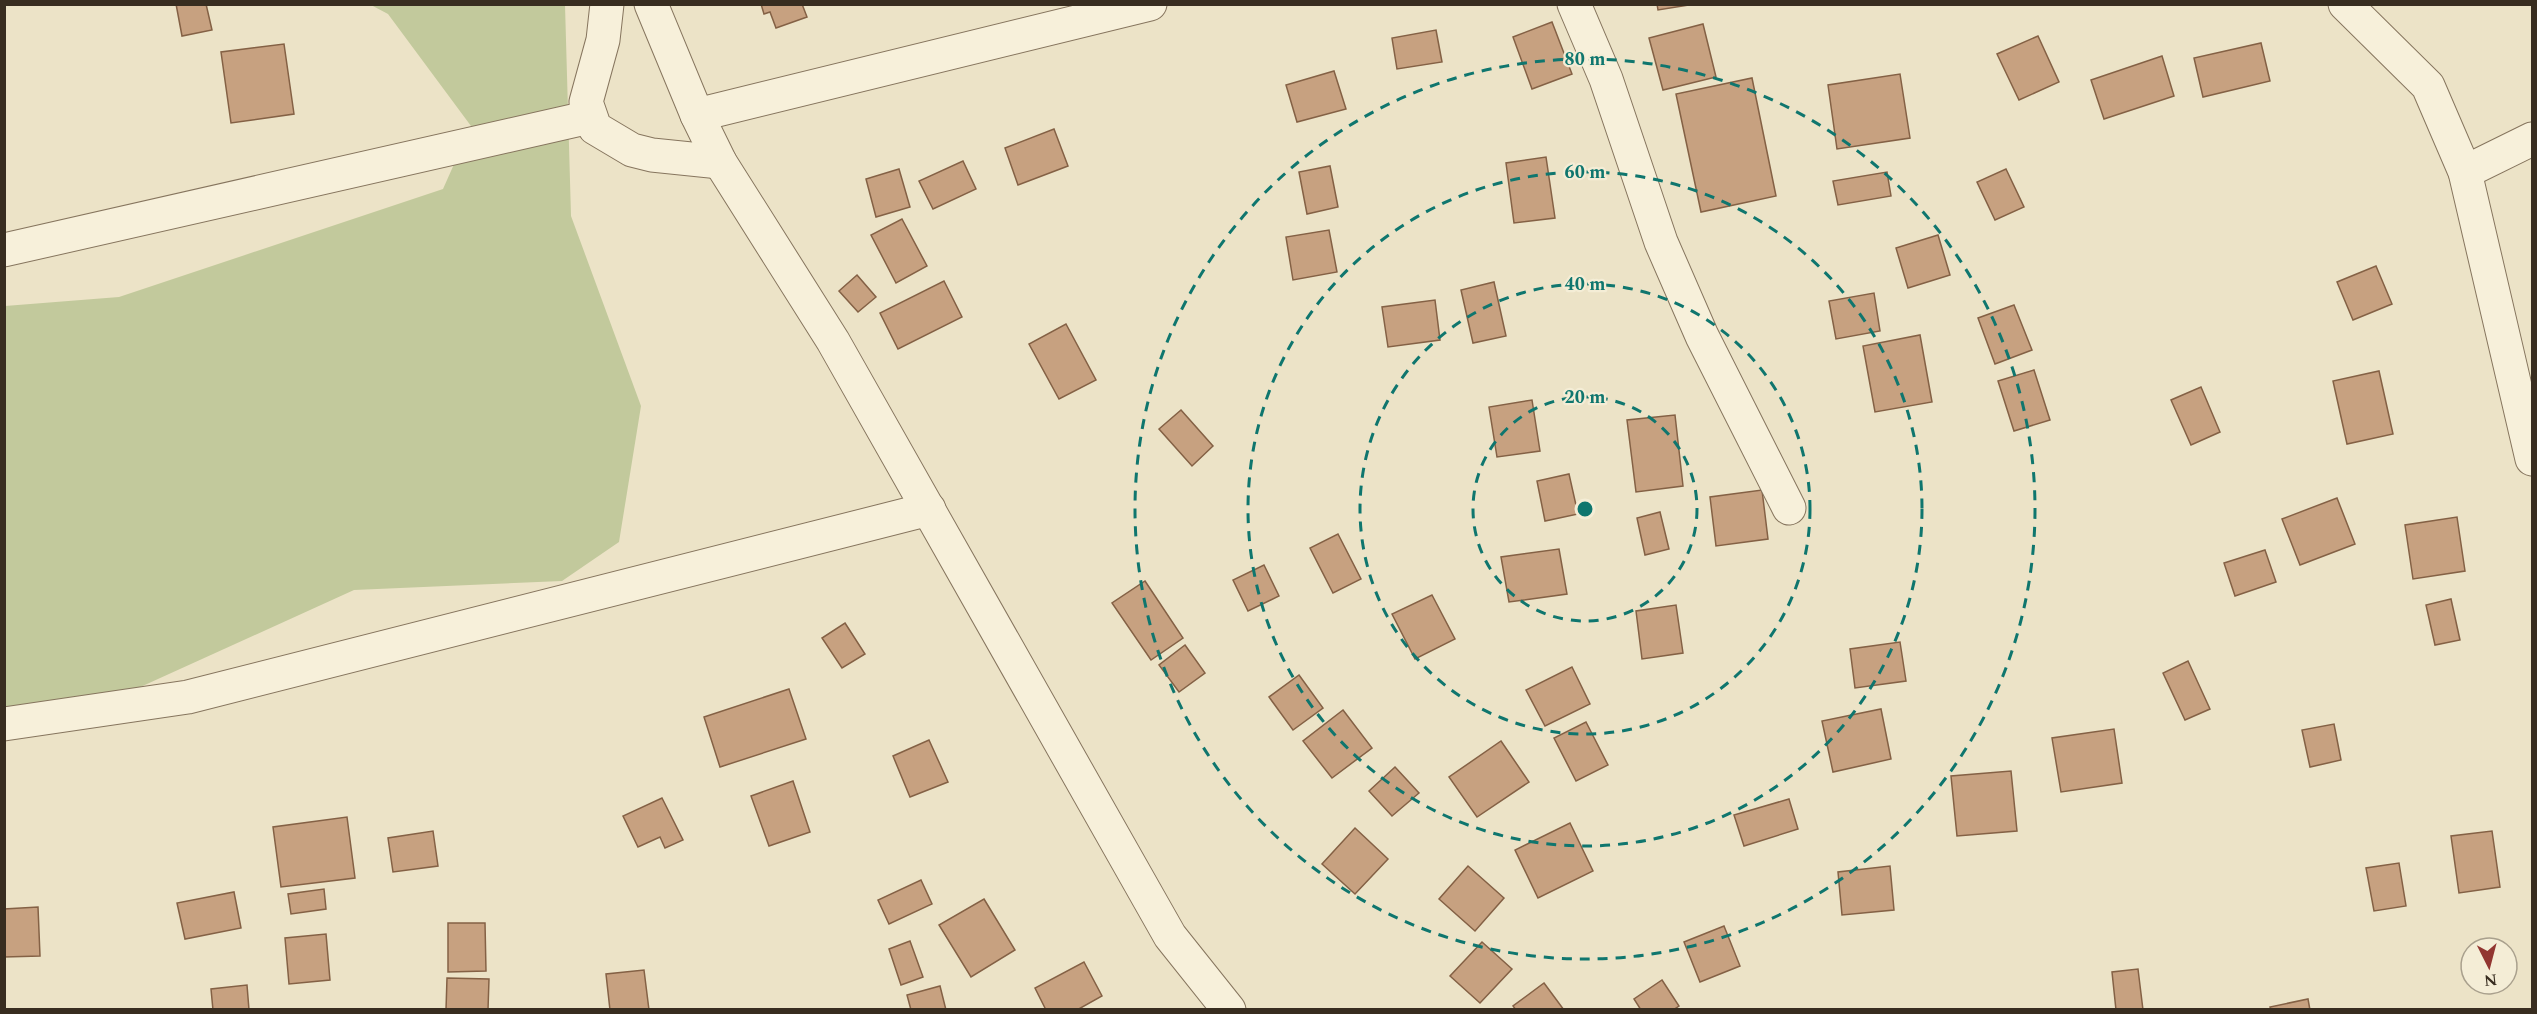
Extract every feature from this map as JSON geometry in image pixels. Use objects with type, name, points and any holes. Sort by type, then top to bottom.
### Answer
[{"type":"street","points":[[607,4],[603,40],[586,102],[595,128],[632,150],[652,155],[720,162]]},
{"type":"street","points":[[651,4],[697,115],[720,162],[833,341],[1170,936],[1229,1010]]},
{"type":"street","points":[[697,115],[1150,4]]},
{"type":"street","points":[[1574,4],[1606,79],[1661,242],[1702,336],[1789,508]]},
{"type":"street","points":[[2345,4],[2428,86],[2465,171],[2532,459]]},
{"type":"street","points":[[4,250],[590,117]]},
{"type":"street","points":[[2465,171],[2532,139]]},
{"type":"street","points":[[4,724],[188,697],[929,509]]},
{"type":"green space","points":[[371,5],[565,5],[571,216],[641,406],[619,542],[562,581],[354,590],[39,733],[5,734],[5,306],[119,297],[443,189],[471,126],[388,14]]},
{"type":"building","points":[[176,4],[206,4],[212,30],[182,36]]},
{"type":"building","points":[[761,4],[802,4],[807,17],[776,28],[770,12],[764,14]]},
{"type":"building","points":[[1657,4],[1695,4],[1658,10]]},
{"type":"building","points":[[1552,22],[1572,74],[1532,89],[1513,37]]},
{"type":"building","points":[[1703,24],[1716,77],[1663,90],[1649,38]]},
{"type":"building","points":[[1436,30],[1442,62],[1397,69],[1392,38]]},
{"type":"building","points":[[2038,36],[2059,82],[2019,100],[1997,54]]},
{"type":"building","points":[[2261,43],[2270,81],[2203,97],[2194,58]]},
{"type":"building","points":[[284,44],[294,114],[231,123],[221,52]]},
{"type":"building","points":[[2162,56],[2174,96],[2104,119],[2091,80]]},
{"type":"building","points":[[1334,71],[1346,109],[1297,122],[1286,85]]},
{"type":"building","points":[[1900,74],[1910,138],[1837,149],[1828,85]]},
{"type":"building","points":[[1752,78],[1776,196],[1701,212],[1676,94]]},
{"type":"building","points":[[1054,129],[1068,166],[1018,185],[1005,148]]},
{"type":"building","points":[[1546,157],[1555,218],[1514,223],[1506,163]]},
{"type":"building","points":[[963,161],[976,189],[933,209],[919,181]]},
{"type":"building","points":[[1330,166],[1338,207],[1307,214],[1299,172]]},
{"type":"building","points":[[899,169],[910,207],[876,217],[866,179]]},
{"type":"building","points":[[2006,169],[2024,207],[1995,220],[1977,182]]},
{"type":"building","points":[[1887,172],[1891,196],[1838,205],[1833,181]]},
{"type":"building","points":[[902,219],[927,266],[896,283],[871,235]]},
{"type":"building","points":[[1329,230],[1337,272],[1293,280],[1286,237]]},
{"type":"building","points":[[1938,235],[1950,275],[1908,288],[1896,248]]},
{"type":"building","points":[[2376,266],[2392,304],[2353,320],[2337,282]]},
{"type":"building","points":[[857,275],[876,297],[858,312],[839,291]]},
{"type":"building","points":[[944,281],[962,317],[898,349],[880,313]]},
{"type":"building","points":[[1494,282],[1506,336],[1473,343],[1461,290]]},
{"type":"building","points":[[1874,293],[1880,331],[1836,339],[1829,301]]},
{"type":"building","points":[[1435,300],[1440,340],[1388,347],[1382,307]]},
{"type":"building","points":[[2014,305],[2032,350],[1995,364],[1978,318]]},
{"type":"building","points":[[1066,324],[1096,380],[1059,399],[1029,344]]},
{"type":"building","points":[[1920,335],[1932,402],[1875,412],[1863,346]]},
{"type":"building","points":[[2034,370],[2050,420],[2014,431],[1998,381]]},
{"type":"building","points":[[2379,371],[2393,434],[2347,444],[2333,381]]},
{"type":"building","points":[[2201,387],[2220,432],[2191,445],[2171,400]]},
{"type":"building","points":[[1532,400],[1540,451],[1497,457],[1489,407]]},
{"type":"building","points":[[1181,410],[1213,446],[1192,466],[1159,429]]},
{"type":"building","points":[[1675,415],[1683,486],[1636,492],[1627,420]]},
{"type":"building","points":[[1569,474],[1578,514],[1545,521],[1537,481]]},
{"type":"building","points":[[1762,490],[1768,539],[1716,546],[1710,497]]},
{"type":"building","points":[[2337,498],[2355,544],[2300,565],[2282,519]]},
{"type":"building","points":[[1660,512],[1669,549],[1645,555],[1637,518]]},
{"type":"building","points":[[2457,517],[2465,571],[2413,579],[2405,525]]},
{"type":"building","points":[[1338,534],[1361,579],[1333,593],[1310,548]]},
{"type":"building","points":[[1559,549],[1567,594],[1509,602],[1501,557]]},
{"type":"building","points":[[2265,550],[2276,582],[2235,596],[2224,563]]},
{"type":"building","points":[[1264,565],[1279,596],[1248,611],[1233,580]]},
{"type":"building","points":[[1145,581],[1183,638],[1151,660],[1112,603]]},
{"type":"building","points":[[1432,595],[1455,639],[1415,659],[1392,614]]},
{"type":"building","points":[[2451,599],[2460,640],[2435,645],[2426,605]]},
{"type":"building","points":[[1676,605],[1683,653],[1642,659],[1636,611]]},
{"type":"building","points":[[845,623],[865,654],[842,668],[822,638]]},
{"type":"building","points":[[1900,642],[1906,681],[1855,688],[1850,649]]},
{"type":"building","points":[[1185,645],[1205,673],[1179,692],[1159,665]]},
{"type":"building","points":[[2188,661],[2210,709],[2185,720],[2163,673]]},
{"type":"building","points":[[1572,667],[1590,704],[1545,726],[1526,690]]},
{"type":"building","points":[[1299,675],[1323,708],[1293,730],[1269,697]]},
{"type":"building","points":[[789,689],[806,739],[720,767],[704,717]]},
{"type":"building","points":[[1881,709],[1891,759],[1833,772],[1822,721]]},
{"type":"building","points":[[1343,710],[1372,748],[1332,778],[1303,741]]},
{"type":"building","points":[[1586,722],[1608,765],[1576,781],[1554,738]]},
{"type":"building","points":[[2334,724],[2341,760],[2310,767],[2302,730]]},
{"type":"building","points":[[2114,729],[2122,783],[2061,792],[2052,738]]},
{"type":"building","points":[[929,740],[948,782],[910,797],[893,756]]},
{"type":"building","points":[[1501,741],[1529,782],[1477,817],[1449,777]]},
{"type":"building","points":[[1395,767],[1419,793],[1392,816],[1369,791]]},
{"type":"building","points":[[2011,771],[2017,831],[1957,836],[1951,776]]},
{"type":"building","points":[[793,781],[810,832],[769,846],[751,796]]},
{"type":"building","points":[[662,798],[683,840],[665,848],[660,837],[638,847],[623,816]]},
{"type":"building","points":[[1789,799],[1798,829],[1744,846],[1734,815]]},
{"type":"building","points":[[347,817],[355,878],[281,887],[273,827]]},
{"type":"building","points":[[1570,823],[1593,871],[1538,898],[1515,850]]},
{"type":"building","points":[[1355,828],[1388,859],[1355,894],[1322,864]]},
{"type":"building","points":[[433,831],[438,866],[393,872],[388,838]]},
{"type":"building","points":[[2492,831],[2500,887],[2459,893],[2451,836]]},
{"type":"building","points":[[2399,863],[2406,906],[2374,911],[2366,868]]},
{"type":"building","points":[[1468,866],[1504,898],[1475,931],[1439,899]]},
{"type":"building","points":[[1890,866],[1894,910],[1842,915],[1838,872]]},
{"type":"building","points":[[921,880],[932,904],[889,924],[878,900]]},
{"type":"building","points":[[324,889],[326,909],[291,914],[288,894]]},
{"type":"building","points":[[234,892],[241,928],[185,939],[177,903]]},
{"type":"building","points":[[984,899],[1015,950],[971,977],[939,925]]},
{"type":"building","points":[[38,907],[40,956],[4,957],[4,909]]},
{"type":"building","points":[[448,923],[485,923],[486,971],[448,972]]},
{"type":"building","points":[[1724,926],[1740,966],[1700,982],[1684,942]]},
{"type":"building","points":[[326,934],[330,980],[289,984],[285,938]]},
{"type":"building","points":[[910,941],[923,977],[901,985],[889,949]]},
{"type":"building","points":[[1482,942],[1512,969],[1480,1003],[1450,976]]},
{"type":"building","points":[[1084,962],[1102,996],[1077,1010],[1046,1010],[1035,988]]},
{"type":"building","points":[[2138,969],[2143,1010],[2116,1010],[2112,972]]},
{"type":"building","points":[[644,970],[649,1010],[610,1010],[606,974]]},
{"type":"building","points":[[447,978],[489,979],[488,1010],[446,1010]]},
{"type":"building","points":[[1662,980],[1679,1006],[1673,1010],[1641,1010],[1634,999]]},
{"type":"building","points":[[1544,983],[1564,1010],[1516,1010],[1513,1006]]},
{"type":"building","points":[[247,985],[249,1010],[213,1010],[211,989]]},
{"type":"building","points":[[940,986],[946,1010],[911,1010],[907,995]]},
{"type":"building","points":[[2308,999],[2310,1010],[2271,1010],[2270,1007]]}]
